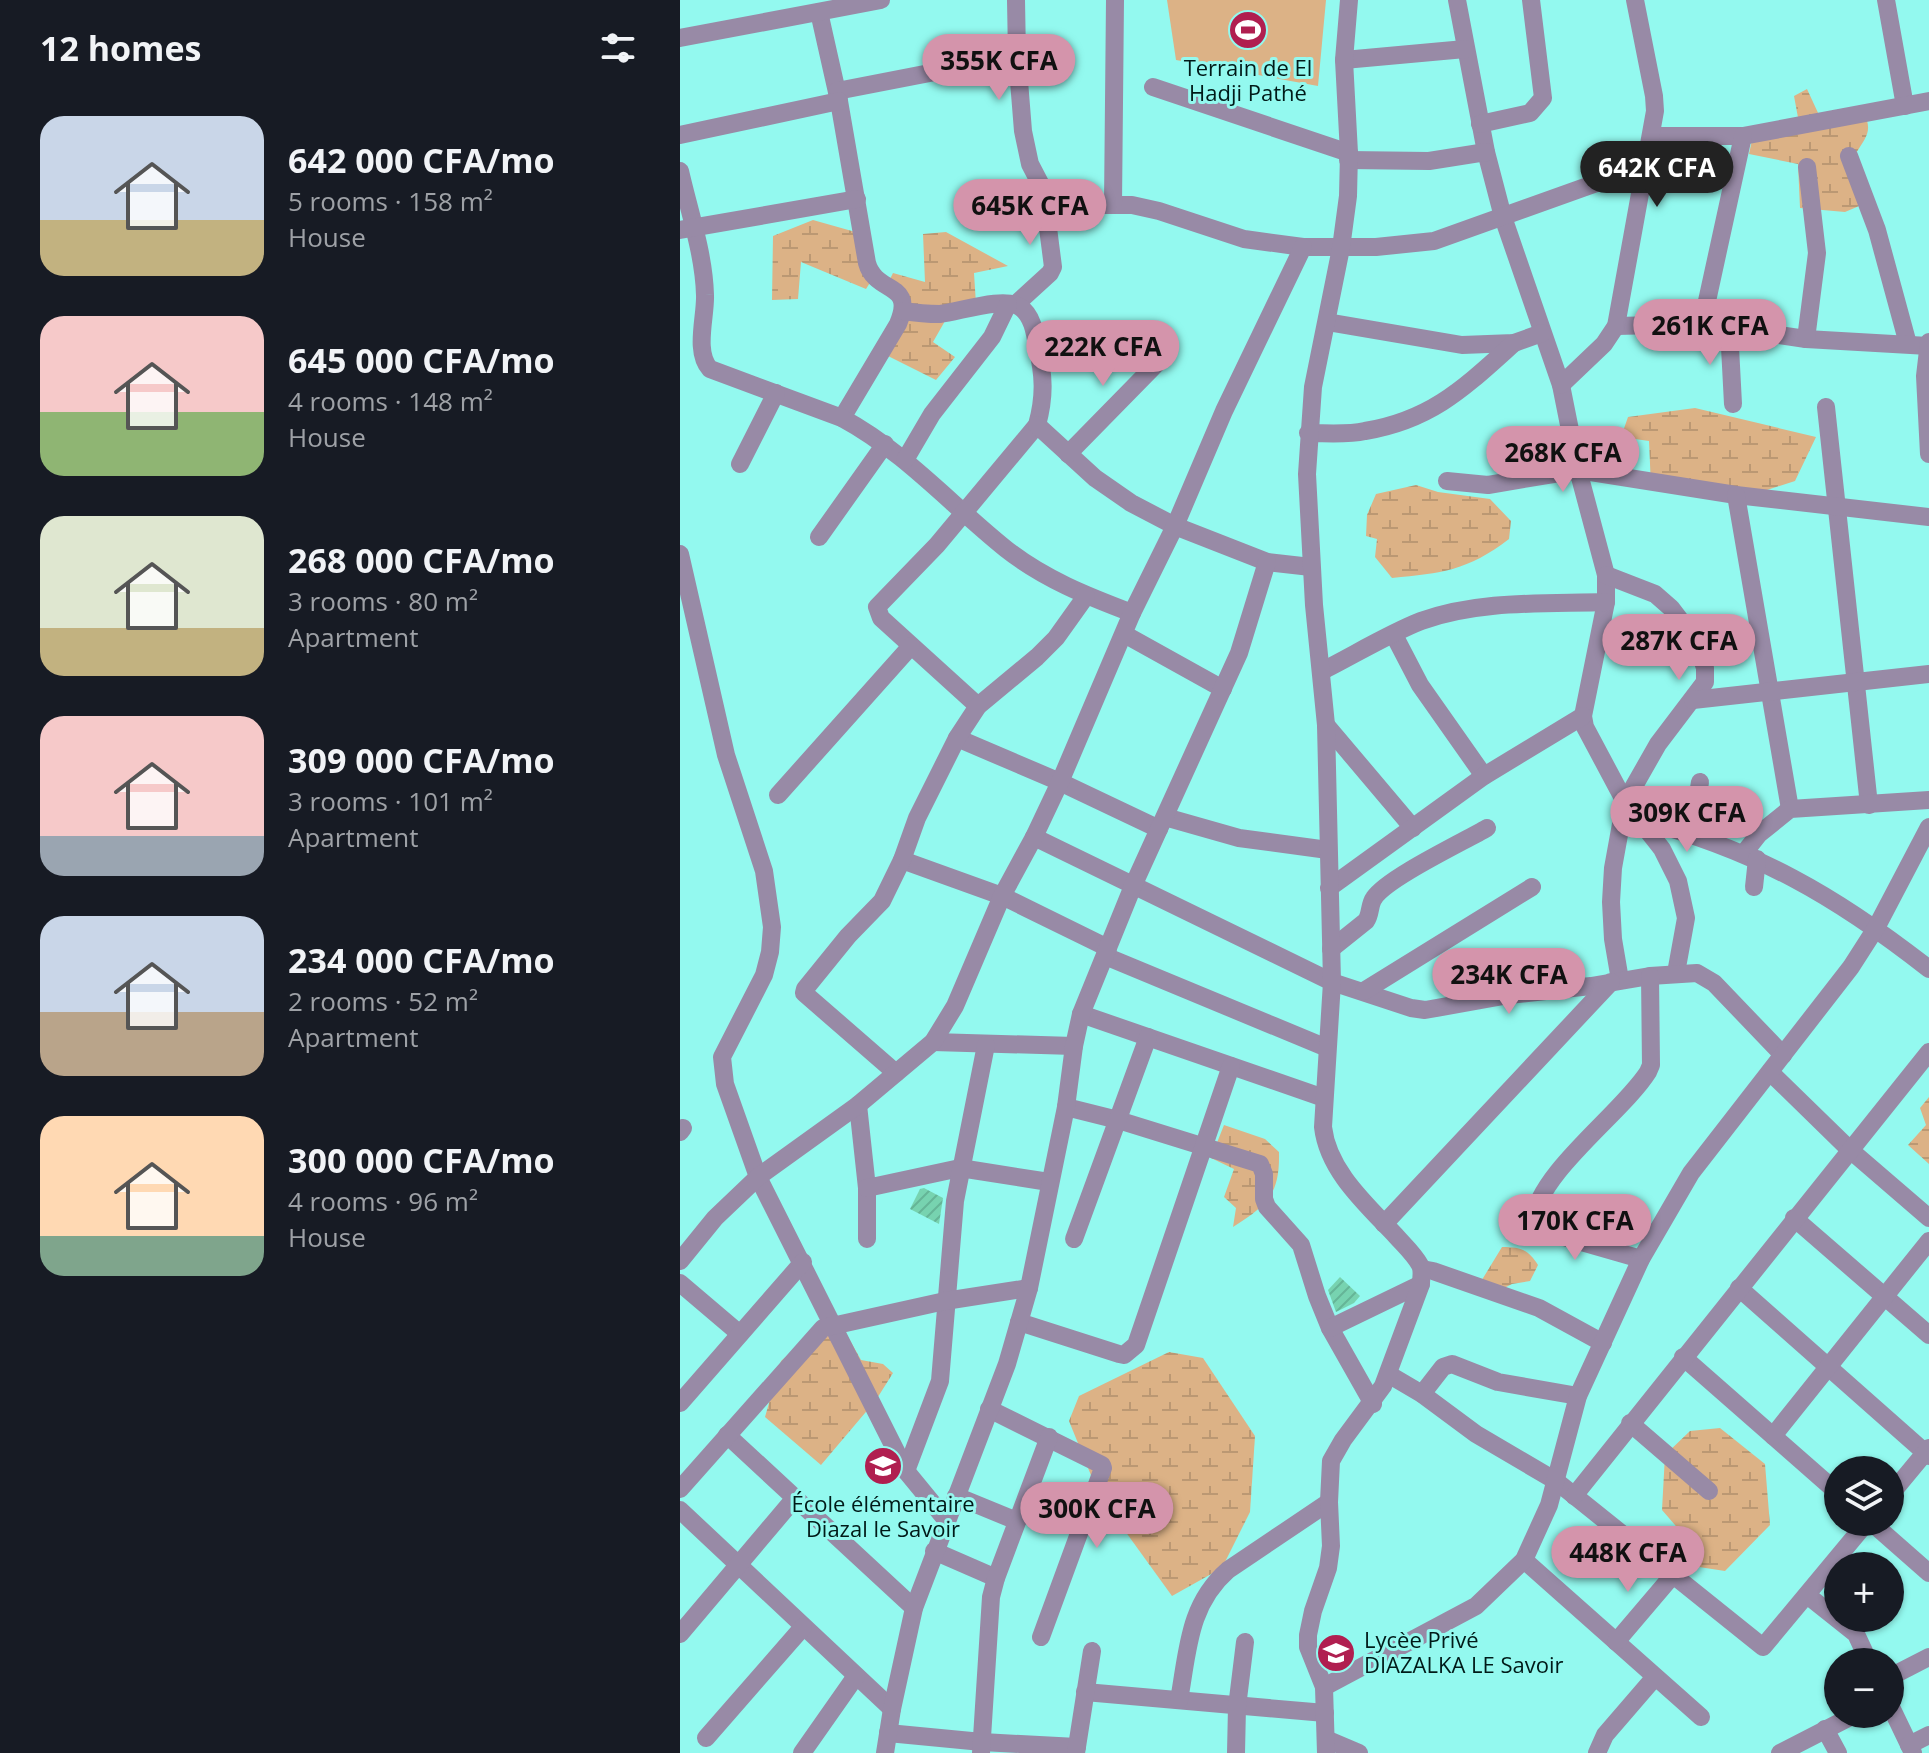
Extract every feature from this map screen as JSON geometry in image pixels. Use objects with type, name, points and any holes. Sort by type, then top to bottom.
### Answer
[{"type":"street","points":[[680,38],[810,9],[881,0]]},
{"type":"street","points":[[905,460],[932,414],[992,337],[1012,304],[1050,273],[1053,267],[1043,189],[1030,164],[1023,131],[1016,0]]},
{"type":"street","points":[[1113,204],[1115,0]]},
{"type":"street","points":[[1349,0],[1344,60],[1348,196],[1341,248],[1313,387],[1307,474],[1311,567],[1326,725],[1332,982],[1324,1098],[1325,1143],[1332,1161],[1411,1252],[1421,1276],[1388,1374],[1373,1404],[1336,1450],[1331,1461],[1331,1546],[1328,1568],[1308,1635],[1308,1647],[1324,1687],[1326,1746],[1359,1753]]},
{"type":"street","points":[[1457,0],[1486,152],[1503,217],[1561,385],[1578,470],[1606,575],[1606,602],[1583,716],[1585,727],[1625,802],[1641,820],[1672,867],[1683,897],[1686,918],[1676,973]]},
{"type":"street","points":[[1480,124],[1530,113],[1543,98],[1531,0]]},
{"type":"street","points":[[1561,385],[1604,344],[1616,326],[1652,136],[1654,96],[1635,0]]},
{"type":"street","points":[[1886,0],[1905,106]]},
{"type":"street","points":[[810,9],[838,96],[869,272],[901,294],[903,311],[842,418]]},
{"type":"street","points":[[1344,60],[1465,49]]},
{"type":"street","points":[[680,135],[1017,56]]},
{"type":"street","points":[[1153,87],[1348,156],[1429,161],[1486,152]]},
{"type":"street","points":[[1652,136],[1743,136],[1929,101]]},
{"type":"street","points":[[1702,324],[1743,136]]},
{"type":"street","points":[[1849,156],[1877,230],[1908,344]]},
{"type":"street","points":[[1043,189],[1056,200],[1075,205],[1113,204],[1159,211],[1244,239],[1303,247],[1341,248],[1434,241],[1644,166]]},
{"type":"street","points":[[1806,339],[1817,253],[1807,167]]},
{"type":"street","points":[[680,171],[686,228],[705,296],[705,364],[716,373],[842,418],[885,444],[1025,563],[1086,596],[1132,613]]},
{"type":"street","points":[[686,228],[857,199]]},
{"type":"street","points":[[680,1261],[715,1218],[758,1177],[858,1105],[933,1042],[955,1006],[1002,896],[1060,782],[1132,613],[1303,247]]},
{"type":"street","points":[[903,311],[943,313],[1012,304],[1027,314],[1035,332],[1043,371],[1044,401],[1037,425],[937,545],[878,603],[879,615],[978,706]]},
{"type":"street","points":[[1327,322],[1462,345],[1514,343],[1542,333]]},
{"type":"street","points":[[1616,326],[1702,324],[1806,339],[1928,344],[1925,376],[1929,454]]},
{"type":"street","points":[[1729,328],[1733,404]]},
{"type":"street","points":[[1308,433],[1362,432],[1412,420],[1452,397],[1514,343]]},
{"type":"street","points":[[1068,454],[1168,352]]},
{"type":"street","points":[[740,464],[776,393]]},
{"type":"street","points":[[1826,407],[1869,805]]},
{"type":"street","points":[[1037,425],[1110,491],[1175,526],[1267,562],[1311,567]]},
{"type":"street","points":[[819,537],[885,444]]},
{"type":"street","points":[[1447,481],[1488,485],[1578,470],[1736,495],[1929,517]]},
{"type":"street","points":[[1736,495],[1790,809]]},
{"type":"street","points":[[680,554],[726,755],[764,871],[772,927],[764,975],[722,1057],[725,1084],[758,1177],[906,1471],[947,1521]]},
{"type":"street","points":[[885,1753],[914,1608],[1007,1364],[1029,1288],[1066,1107],[1081,1014],[1133,886],[1239,653],[1267,562]]},
{"type":"street","points":[[1384,1224],[1615,981],[1611,902],[1613,868],[1625,802],[1658,744],[1705,682],[1703,656],[1696,641],[1671,608],[1655,594],[1606,575]]},
{"type":"street","points":[[896,1073],[804,993],[807,985],[882,901],[902,860],[917,818],[957,738],[978,706],[1056,638],[1086,596]]},
{"type":"street","points":[[1322,671],[1419,622],[1467,609],[1606,602]]},
{"type":"street","points":[[1124,634],[1223,689]]},
{"type":"street","points":[[1394,635],[1420,685],[1484,776]]},
{"type":"street","points":[[778,795],[911,646]]},
{"type":"street","points":[[1693,700],[1929,674]]},
{"type":"street","points":[[1329,888],[1484,776],[1583,716]]},
{"type":"street","points":[[1326,725],[1413,828]]},
{"type":"street","points":[[957,738],[1162,823],[1239,838],[1328,850]]},
{"type":"street","points":[[1692,833],[1700,782]]},
{"type":"street","points":[[1754,887],[1751,856],[1759,834],[1790,809],[1929,800]]},
{"type":"street","points":[[1641,820],[1692,833],[1751,856],[1810,886],[1876,928],[1929,969]]},
{"type":"street","points":[[1324,1687],[1476,1606],[1524,1560],[1549,1505],[1578,1396],[1641,1259],[1691,1173],[1851,967],[1876,928],[1929,827]]},
{"type":"street","points":[[1331,949],[1366,921],[1372,901],[1388,884],[1487,828]]},
{"type":"street","points":[[1034,837],[1332,982],[1411,1008],[1425,1010],[1509,995],[1650,976],[1697,973],[1714,983],[1783,1055]]},
{"type":"street","points":[[902,860],[1002,896],[1106,952],[1327,1048]]},
{"type":"street","points":[[1364,991],[1532,887]]},
{"type":"street","points":[[1641,1259],[1540,1230],[1533,1220],[1546,1189],[1648,1072],[1651,1065],[1650,976]]},
{"type":"street","points":[[1081,1014],[1324,1098]]},
{"type":"street","points":[[1074,1239],[1148,1037]]},
{"type":"street","points":[[933,1042],[1074,1046]]},
{"type":"street","points":[[906,1471],[940,1381],[945,1301],[960,1168],[986,1045]]},
{"type":"street","points":[[1574,1496],[1929,1052]]},
{"type":"street","points":[[1019,1322],[1124,1355],[1136,1345],[1231,1066]]},
{"type":"street","points":[[1770,1072],[1849,1149],[1929,1218]]},
{"type":"street","points":[[858,1105],[867,1188],[867,1239]]},
{"type":"street","points":[[1066,1107],[1260,1164],[1267,1207],[1301,1245],[1330,1328],[1373,1404]]},
{"type":"street","points":[[867,1188],[960,1168],[1049,1182]]},
{"type":"street","points":[[1794,1218],[1929,1335]]},
{"type":"street","points":[[1773,1436],[1929,1241]]},
{"type":"street","points":[[680,1403],[803,1262]]},
{"type":"street","points":[[1330,1328],[1433,1271],[1539,1308],[1603,1343]]},
{"type":"street","points":[[680,1283],[740,1334]]},
{"type":"street","points":[[680,1489],[823,1328],[945,1301],[1029,1288]]},
{"type":"street","points":[[1739,1288],[1928,1453],[1904,1480]]},
{"type":"street","points":[[1683,1357],[1824,1481]]},
{"type":"street","points":[[1422,1394],[1443,1367],[1452,1364],[1498,1382],[1578,1396]]},
{"type":"street","points":[[1388,1374],[1422,1394],[1476,1434],[1556,1481],[1763,1647],[1857,1536]]},
{"type":"street","points":[[989,1409],[1102,1465],[1104,1472],[1041,1637]]},
{"type":"street","points":[[1630,1423],[1709,1491]]},
{"type":"street","points":[[727,1435],[914,1608]]},
{"type":"street","points":[[982,1748],[988,1624],[996,1578],[1049,1437]]},
{"type":"street","points":[[956,1496],[1017,1521]]},
{"type":"street","points":[[680,1634],[794,1499]]},
{"type":"street","points":[[1179,1700],[1193,1619],[1213,1583],[1329,1502]]},
{"type":"street","points":[[680,1510],[892,1709]]},
{"type":"street","points":[[1885,1536],[1929,1573]]},
{"type":"street","points":[[934,1551],[996,1578]]},
{"type":"street","points":[[1524,1560],[1701,1717]]},
{"type":"street","points":[[1616,1642],[1673,1575]]},
{"type":"street","points":[[1807,1595],[1856,1634],[1862,1648]]},
{"type":"street","points":[[706,1738],[803,1627]]},
{"type":"street","points":[[1236,1753],[1237,1707],[1245,1642]]},
{"type":"street","points":[[888,1733],[982,1748],[1077,1750],[1092,1651]]},
{"type":"street","points":[[1904,1670],[1929,1657]]},
{"type":"street","points":[[802,1753],[856,1676]]},
{"type":"street","points":[[1597,1753],[1605,1735],[1655,1677]]},
{"type":"street","points":[[1085,1692],[1325,1713]]},
{"type":"street","points":[[1901,1728],[1911,1749],[1929,1735]]},
{"type":"street","points":[[1780,1753],[1825,1729],[1838,1753]]},
{"type":"green space","name":"Terrain de El Hadji Pathé","points":[[1167,0],[1326,0],[1318,86],[1176,60]]},
{"type":"green space","points":[[1807,89],[1819,115],[1863,111],[1868,123],[1867,133],[1856,153],[1871,201],[1845,212],[1800,208],[1798,164],[1749,154],[1754,131],[1799,123],[1794,96]]},
{"type":"green space","points":[[813,220],[866,235],[873,278],[866,289],[801,262],[798,299],[772,300],[773,236]]},
{"type":"green space","points":[[946,232],[1008,266],[974,273],[976,304],[945,321],[933,342],[955,357],[936,380],[886,355],[901,296],[888,283],[893,273],[925,282],[923,234]]},
{"type":"green space","points":[[1695,408],[1816,437],[1795,481],[1730,502],[1651,487],[1649,441],[1621,437],[1628,417]]},
{"type":"green space","points":[[1416,485],[1438,492],[1490,499],[1511,521],[1509,539],[1480,558],[1454,569],[1392,578],[1375,557],[1377,539],[1366,536],[1367,515],[1376,494]]},
{"type":"green space","points":[[1929,1097],[1929,1164],[1908,1145],[1926,1125],[1920,1108]]},
{"type":"green space","points":[[1224,1125],[1265,1139],[1279,1152],[1274,1189],[1263,1205],[1233,1227],[1236,1208],[1224,1197],[1234,1169],[1211,1158]]},
{"type":"green space","points":[[1502,1247],[1523,1250],[1531,1255],[1538,1265],[1530,1281],[1512,1284],[1498,1291],[1477,1288]]},
{"type":"green space","points":[[828,1301],[861,1360],[883,1364],[893,1373],[876,1400],[821,1465],[765,1417],[781,1361],[824,1323]]},
{"type":"green space","points":[[1169,1352],[1203,1358],[1255,1436],[1250,1512],[1222,1568],[1172,1596],[1099,1495],[1069,1421],[1079,1396]]},
{"type":"green space","points":[[1720,1428],[1765,1464],[1770,1525],[1725,1571],[1686,1565],[1683,1550],[1688,1540],[1662,1510],[1665,1455],[1690,1431]]},
{"type":"building","points":[[920,1189],[943,1198],[939,1224],[910,1209]]},
{"type":"building","points":[[1340,1277],[1360,1296],[1354,1303],[1336,1312],[1328,1290]]},
{"type":"place","name":"Terrain de El Hadji Pathé","points":[[1248,30]]},
{"type":"place","name":"École élémentaire Diazal le Savoir","points":[[883,1466]]},
{"type":"place","name":"Lycèe Privé DIAZALKA LE Savoir","points":[[1336,1653]]}]
